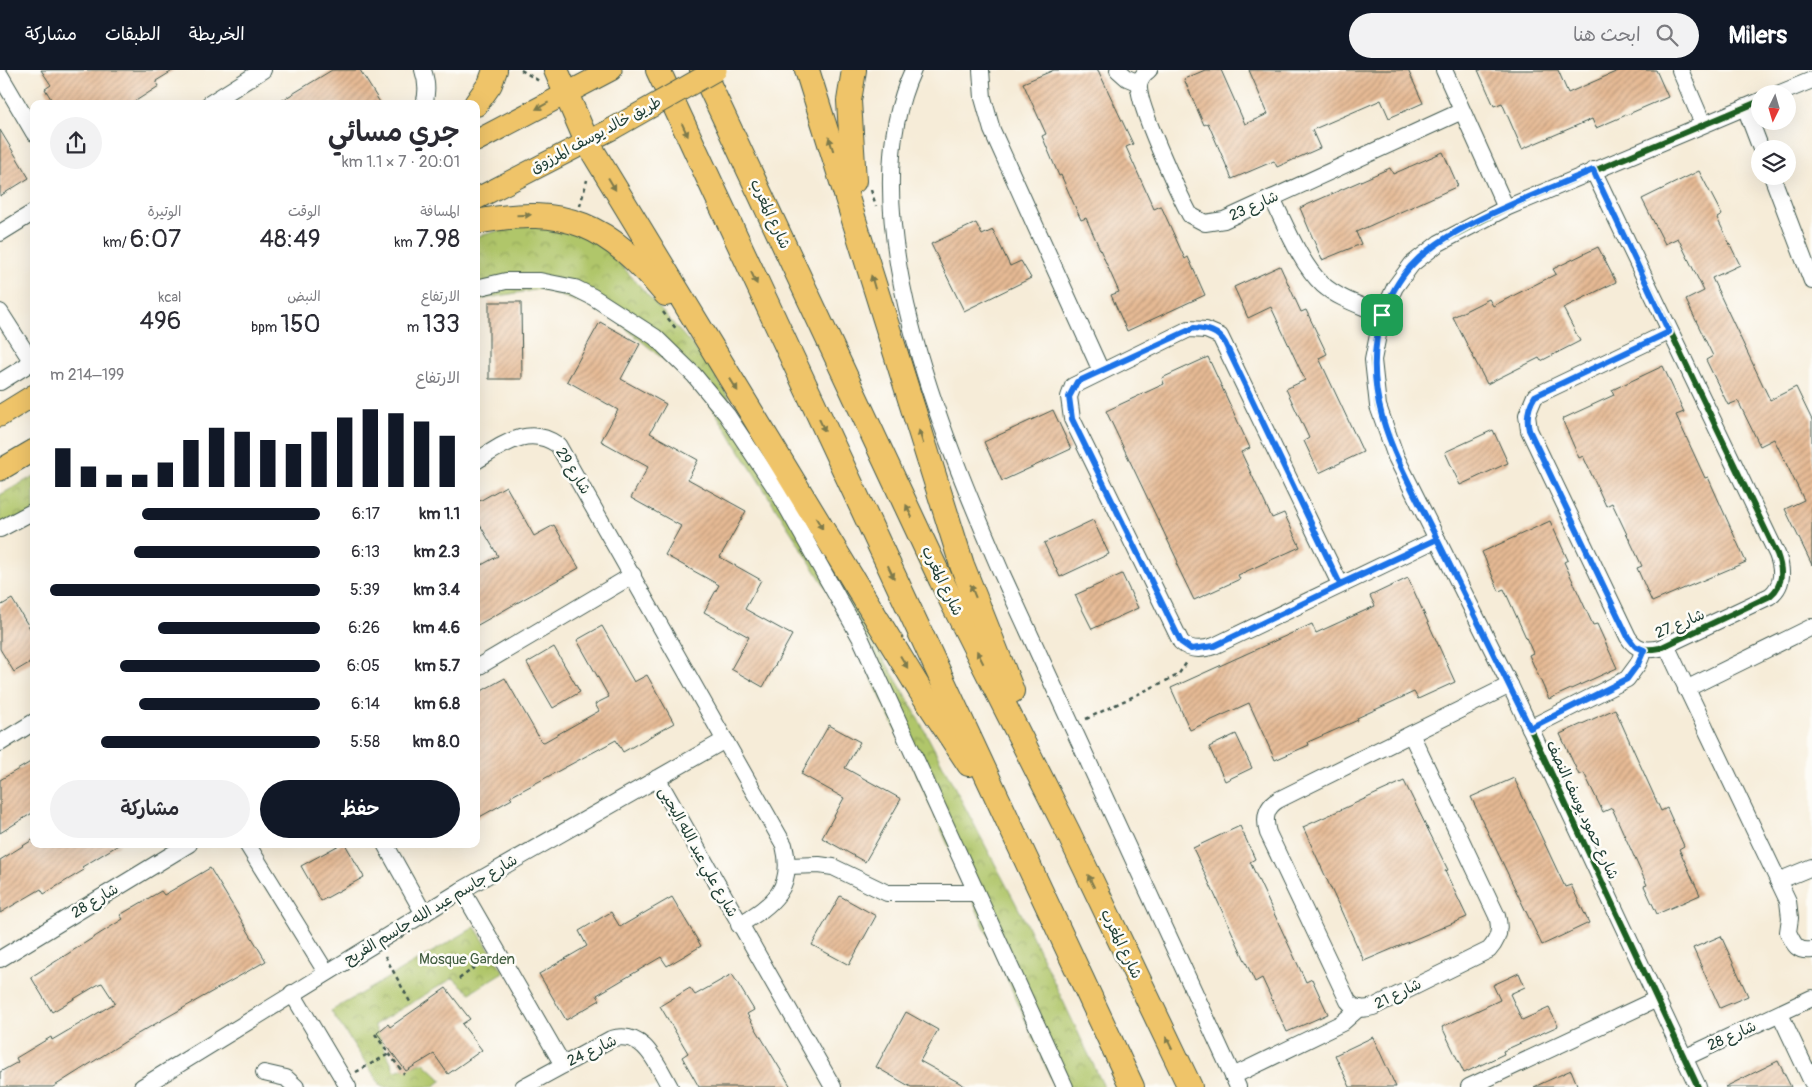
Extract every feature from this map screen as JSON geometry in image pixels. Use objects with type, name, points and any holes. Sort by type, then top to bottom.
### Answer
[{"type":"highway","points":[[479,100],[490,84],[495,70]]},
{"type":"highway","points":[[556,70],[587,142],[708,344],[920,690],[1015,834]]},
{"type":"highway","points":[[658,70],[1132,1087]]},
{"type":"highway","name":"شارع المغرب","points":[[702,70],[941,580],[1068,832],[1190,1087]]},
{"type":"highway","points":[[807,70],[861,240],[895,357],[962,565],[1068,832]]},
{"type":"highway","points":[[854,70],[849,101],[849,129],[861,240]]},
{"type":"highway","points":[[480,221],[517,215],[550,216],[576,221],[602,234],[620,246],[643,268],[708,344]]},
{"type":"main road","points":[[480,139],[611,70]]},
{"type":"main road","name":"طريق خالد يوسف المرزوق","points":[[480,197],[612,129],[716,70]]},
{"type":"main road","points":[[0,416],[30,398]]},
{"type":"main road","points":[[0,470],[30,452]]},
{"type":"street","points":[[215,100],[263,70]]},
{"type":"street","points":[[423,70],[427,89],[425,100]]},
{"type":"street","points":[[913,70],[902,95],[891,168],[891,220],[900,274],[933,398],[977,516],[1235,1082],[1342,1023],[1360,1008]]},
{"type":"street","points":[[981,70],[983,98],[992,130],[1101,371]]},
{"type":"street","points":[[1118,70],[1127,78],[1139,83],[1142,76],[1149,70]]},
{"type":"street","points":[[1444,70],[1506,208]]},
{"type":"street","points":[[1680,70],[1703,124]]},
{"type":"street","points":[[0,75],[30,126]]},
{"type":"street","points":[[1796,87],[1812,80]]},
{"type":"street","name":"شارع 23","points":[[1139,83],[1143,109],[1186,209],[1194,219],[1205,223],[1218,222],[1462,111]]},
{"type":"street","name":"شارع حمود يوسف النصف","points":[[1698,1087],[1510,685],[1396,456],[1378,406],[1374,360],[1382,315],[1403,276],[1425,253],[1457,232],[1506,208],[1751,105]]},
{"type":"street","name":"شارع 27","points":[[1593,170],[1777,554],[1782,576],[1779,588],[1770,596],[1666,645],[1644,650],[1635,646],[1628,637],[1529,430],[1528,415],[1535,396],[1669,332]]},
{"type":"street","points":[[1775,185],[1812,280]]},
{"type":"street","points":[[1272,198],[1297,247],[1322,284],[1341,296],[1382,315]]},
{"type":"street","points":[[0,233],[30,214]]},
{"type":"street","points":[[480,287],[522,280],[556,283],[575,288],[593,297],[656,337],[716,400],[780,495],[848,614],[1064,1087]]},
{"type":"street","points":[[0,312],[30,357]]},
{"type":"street","points":[[1340,584],[1220,336],[1206,330],[1189,329],[1074,386],[1069,397],[1070,414],[1181,642],[1186,647],[1197,649],[1214,646],[1437,539]]},
{"type":"street","points":[[0,382],[30,363]]},
{"type":"street","name":"شارع 29","points":[[480,458],[521,436],[539,436],[558,445],[725,740]]},
{"type":"street","points":[[0,530],[30,513]]},
{"type":"street","points":[[480,666],[633,575]]},
{"type":"street","points":[[1686,689],[1812,627]]},
{"type":"street","points":[[1666,645],[1778,881],[1790,912],[1788,932],[1799,950],[1812,950]]},
{"type":"street","points":[[1530,728],[1627,679],[1638,664],[1644,650]]},
{"type":"street","name":"شارع 21","points":[[1411,734],[1497,916],[1499,930],[1496,941],[1489,950],[1373,1007],[1360,1008],[1353,1006],[1348,1000],[1268,833],[1266,816],[1269,807],[1278,800],[1411,734],[1510,685]]},
{"type":"street","points":[[0,743],[30,724]]},
{"type":"street","name":"شارع جاسم عبد الله جاسم الفريح","points":[[142,1087],[462,890],[725,740]]},
{"type":"street","name":"شارع علي عبد الله اليحيى","points":[[725,740],[780,836],[786,866],[782,889],[773,902],[739,925]]},
{"type":"street","name":"شارع علي عبد الله اليحيى","points":[[657,778],[739,925],[833,1087]]},
{"type":"street","name":"شارع 28","points":[[0,959],[182,848]]},
{"type":"street","points":[[249,848],[326,972]]},
{"type":"street","points":[[387,848],[424,914]]},
{"type":"street","points":[[786,866],[820,865],[833,868],[887,893],[976,893]]},
{"type":"street","points":[[1778,881],[1812,866]]},
{"type":"street","points":[[462,890],[563,1064]]},
{"type":"street","points":[[292,993],[346,1083]]},
{"type":"street","name":"شارع 28","points":[[1684,1058],[1812,998]]},
{"type":"street","points":[[1469,1087],[1656,999]]},
{"type":"street","points":[[1780,1014],[1812,1082]]},
{"type":"street","name":"شارع 24","points":[[523,1087],[611,1039],[628,1037],[639,1041],[646,1047],[670,1087]]},
{"type":"street","points":[[264,1073],[286,1078],[296,1087]]},
{"type":"path","points":[[522,70],[538,80],[567,93]]},
{"type":"path","points":[[1072,726],[1178,675],[1197,649]]},
{"type":"path","points":[[377,942],[410,1002]]},
{"type":"path","points":[[459,979],[497,950]]},
{"type":"path","points":[[375,1034],[404,1074]]},
{"type":"path","points":[[346,1083],[389,1054]]},
{"type":"green space","points":[[536,220],[590,230],[709,364],[910,703],[1023,917],[1104,1087],[1055,1087],[915,770],[837,605],[702,391],[605,311],[540,289],[480,299],[480,236]]},
{"type":"green space","points":[[30,478],[30,515],[0,533],[0,495]]},
{"type":"green space","name":"Mosque Garden","points":[[475,927],[504,972],[470,993],[453,978],[374,1025],[395,1071],[424,1063],[442,1080],[433,1087],[382,1087],[331,1011]]},
{"type":"building","points":[[41,70],[174,70],[156,81],[159,86],[137,100],[52,100],[45,89],[51,85]]},
{"type":"building","points":[[332,70],[360,70],[379,100],[283,100]]},
{"type":"building","points":[[1054,70],[1098,70],[1133,144],[1126,147],[1154,209],[1161,206],[1185,259],[1188,257],[1205,295],[1127,331],[1111,295],[1119,292],[1086,218],[1081,220],[1061,175],[1059,176],[1042,136],[1046,134],[1023,83]]},
{"type":"building","points":[[1205,70],[1221,70],[1245,124],[1268,114],[1249,70],[1408,70],[1423,103],[1389,118],[1381,100],[1312,130],[1320,148],[1277,167],[1274,161],[1232,179],[1208,123],[1204,125],[1184,79]]},
{"type":"building","points":[[1478,70],[1558,70],[1568,93],[1620,70],[1656,70],[1668,97],[1596,128],[1592,119],[1522,149],[1502,103],[1494,106]]},
{"type":"building","points":[[0,130],[29,178],[0,196]]},
{"type":"building","points":[[1443,152],[1458,186],[1356,232],[1361,244],[1322,260],[1300,208],[1390,168],[1393,174]]},
{"type":"building","points":[[1699,171],[1722,215],[1717,218],[1740,265],[1712,278],[1770,400],[1796,387],[1812,420],[1812,565],[1785,509],[1804,500],[1774,439],[1760,446],[1738,401],[1728,405],[1706,360],[1713,356],[1686,300],[1704,291],[1678,238],[1665,244],[1642,199]]},
{"type":"building","points":[[976,223],[982,235],[993,230],[1010,266],[1021,261],[1031,278],[964,311],[931,244]]},
{"type":"building","points":[[1598,247],[1616,282],[1563,308],[1580,341],[1541,361],[1539,358],[1487,384],[1453,317],[1489,299],[1493,306],[1556,274],[1553,269]]},
{"type":"building","points":[[1280,266],[1301,312],[1306,310],[1327,354],[1319,358],[1363,452],[1319,473],[1304,441],[1309,438],[1286,389],[1305,380],[1271,307],[1248,318],[1234,287]]},
{"type":"building","points":[[489,302],[521,302],[522,379],[489,379]]},
{"type":"building","points":[[600,322],[640,344],[621,379],[666,404],[650,433],[698,460],[688,479],[746,511],[720,557],[761,580],[745,609],[792,635],[763,687],[731,669],[749,637],[704,612],[719,585],[665,555],[681,526],[631,498],[648,467],[601,441],[618,410],[567,381]]},
{"type":"building","points":[[1208,357],[1250,448],[1241,452],[1272,518],[1284,513],[1300,547],[1238,575],[1240,579],[1194,600],[1176,563],[1178,562],[1106,411],[1164,384],[1162,378]]},
{"type":"building","points":[[1663,366],[1684,412],[1676,415],[1705,478],[1708,477],[1746,562],[1652,602],[1637,568],[1642,566],[1612,503],[1606,506],[1583,456],[1579,458],[1562,419],[1614,395],[1612,390]]},
{"type":"building","points":[[1053,410],[1071,449],[1002,481],[984,442]]},
{"type":"building","points":[[1493,430],[1508,463],[1460,485],[1445,452]]},
{"type":"building","points":[[506,486],[534,536],[554,525],[579,568],[480,624],[480,566],[498,556],[480,525],[480,501]]},
{"type":"building","points":[[1093,520],[1109,554],[1060,577],[1044,543]]},
{"type":"building","points":[[1550,521],[1568,560],[1564,562],[1593,625],[1597,624],[1617,668],[1549,699],[1529,655],[1533,653],[1504,589],[1499,591],[1482,552]]},
{"type":"building","points":[[1122,574],[1138,608],[1092,629],[1075,595]]},
{"type":"building","points":[[1408,578],[1455,682],[1418,699],[1414,692],[1357,718],[1358,720],[1308,742],[1309,745],[1275,760],[1249,703],[1190,730],[1171,688],[1312,624],[1316,633],[1375,606],[1370,596]]},
{"type":"building","points":[[12,599],[30,628],[30,662],[14,672],[0,649],[0,606]]},
{"type":"building","points":[[602,626],[634,682],[647,675],[674,723],[623,752],[616,740],[510,797],[512,799],[480,817],[480,692],[505,678],[541,741],[544,742],[599,711],[595,704],[609,697],[577,640]]},
{"type":"building","points":[[554,647],[580,692],[553,708],[527,663]]},
{"type":"building","points":[[1615,709],[1661,811],[1667,808],[1684,846],[1679,849],[1700,895],[1657,914],[1644,886],[1647,885],[1612,808],[1603,812],[1584,773],[1579,775],[1560,734]]},
{"type":"building","points":[[829,725],[860,742],[845,768],[901,799],[865,862],[822,838],[844,798],[801,774]]},
{"type":"building","points":[[1236,734],[1252,768],[1225,781],[1209,747]]},
{"type":"building","points":[[30,762],[30,814],[0,833],[0,780]]},
{"type":"building","points":[[1514,778],[1565,887],[1571,885],[1589,923],[1542,945],[1471,797]]},
{"type":"building","points":[[1404,781],[1448,870],[1445,871],[1467,917],[1364,961],[1303,827]]},
{"type":"building","points":[[1240,826],[1255,859],[1250,862],[1306,982],[1312,979],[1328,1014],[1287,1032],[1262,978],[1255,982],[1193,848]]},
{"type":"building","points":[[30,841],[30,848],[113,848],[82,867],[84,870],[44,894],[41,889],[0,913],[0,860]]},
{"type":"building","points":[[334,848],[347,848],[364,877],[321,901],[301,866]]},
{"type":"building","points":[[210,868],[266,961],[134,1036],[53,1087],[0,1087],[0,1072],[18,1062],[16,1058],[51,1037],[52,1040],[115,1003],[102,983],[52,1012],[31,977],[123,919],[120,915],[161,891],[164,895]]},
{"type":"building","points":[[840,896],[876,916],[849,965],[812,945]]},
{"type":"building","points":[[672,897],[701,946],[667,966],[661,957],[597,995],[600,1000],[566,1020],[539,974],[587,946],[579,931],[611,912],[620,927]]},
{"type":"building","points":[[1721,936],[1748,996],[1720,1008],[1693,948]]},
{"type":"building","points":[[1519,973],[1525,987],[1510,994],[1522,1020],[1549,1008],[1558,1026],[1503,1051],[1504,1054],[1464,1073],[1442,1027],[1500,1000],[1493,985]]},
{"type":"building","points":[[732,974],[754,1010],[747,1014],[791,1087],[699,1087],[682,1057],[688,1053],[660,1006],[690,988],[695,995]]},
{"type":"building","points":[[446,988],[470,1019],[462,1024],[482,1050],[448,1074],[434,1054],[406,1071],[377,1033],[388,1024],[390,1027]]},
{"type":"building","points":[[906,1012],[938,1030],[920,1061],[967,1087],[911,1087],[876,1067]]},
{"type":"building","points":[[1373,1037],[1396,1087],[1350,1087],[1335,1055]]},
{"type":"building","points":[[1778,1061],[1791,1087],[1725,1087]]},
{"type":"building","points":[[1571,1070],[1578,1087],[1534,1087]]},
{"type":"cycle path","points":[[1698,1087],[1510,685],[1396,457],[1378,406],[1373,360],[1382,315],[1395,287],[1412,264],[1439,243],[1506,208],[1751,105]]},
{"type":"cycle path","points":[[1593,170],[1777,554],[1781,571],[1778,587],[1770,596],[1660,648],[1646,649],[1634,645],[1628,637],[1529,430],[1527,415],[1535,396],[1669,332]]},
{"type":"route","points":[[1382,315],[1374,360],[1378,406],[1396,456],[1437,539],[1214,646],[1203,649],[1191,649],[1181,642],[1072,419],[1069,409],[1069,397],[1070,391],[1077,382],[1194,328],[1212,331],[1223,338],[1340,584],[1437,539],[1530,728],[1627,679],[1635,670],[1644,650],[1635,646],[1628,637],[1529,430],[1527,422],[1529,408],[1535,396],[1669,332],[1593,170],[1506,208],[1457,232],[1425,253],[1412,264],[1395,287],[1382,315]]}]
